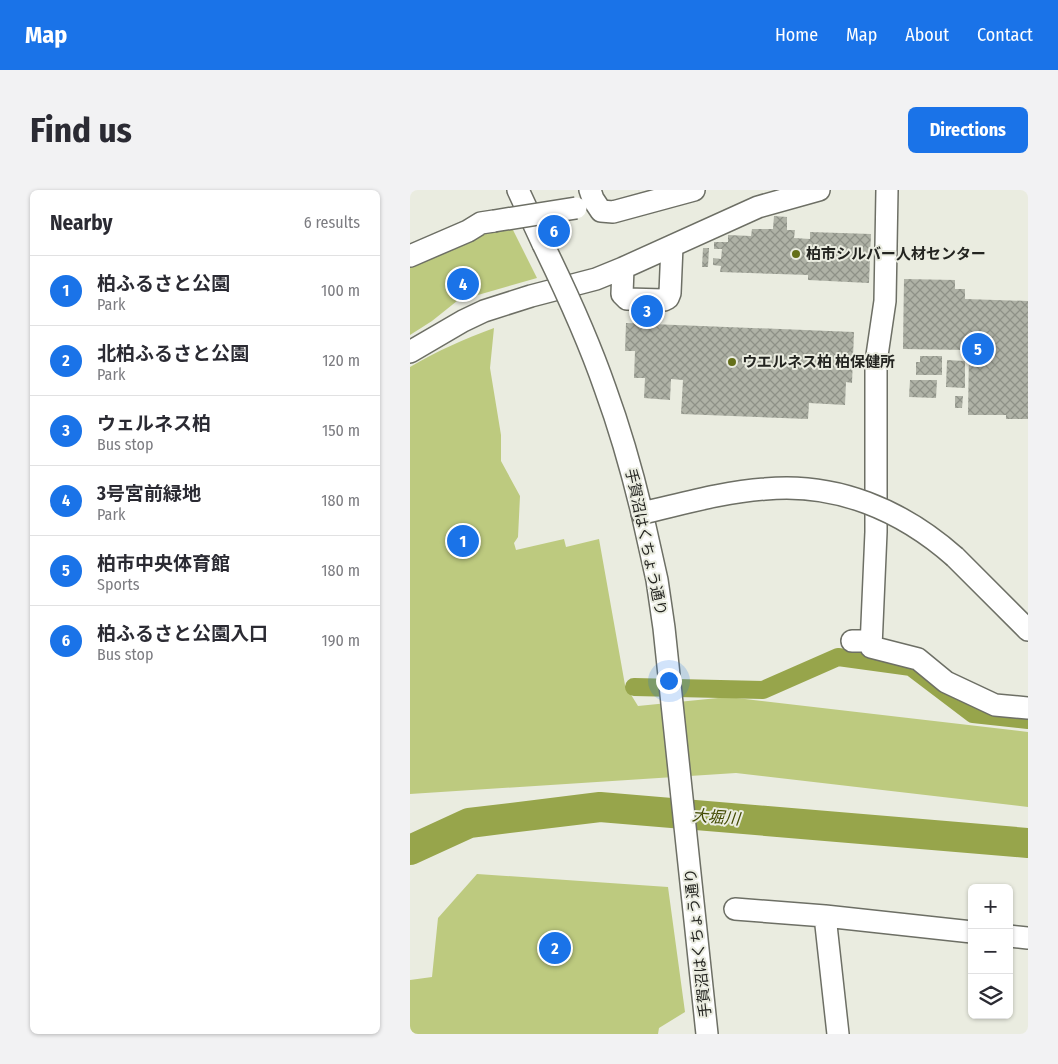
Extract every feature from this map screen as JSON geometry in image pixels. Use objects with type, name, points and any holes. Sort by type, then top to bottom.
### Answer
[{"type":"street","name":"手賀沼はくちょう通り","points":[[518,190],[572,305],[605,387],[642,513],[657,580],[664,628],[707,1034]]},
{"type":"street","points":[[590,190],[593,199],[601,211]]},
{"type":"street","points":[[410,256],[468,232],[481,223],[576,208],[613,212],[694,190]]},
{"type":"street","points":[[410,352],[484,311],[516,300],[596,279],[758,207],[819,190]]},
{"type":"street","points":[[886,190],[886,301],[876,362],[876,532],[862,641],[871,647],[918,659],[946,682],[995,704],[1028,708]]},
{"type":"street","points":[[623,268],[623,297],[627,299],[664,300],[668,298],[670,293],[672,246]]},
{"type":"street","points":[[642,513],[740,492],[789,487],[834,492],[859,499],[882,508],[921,529],[936,540],[1028,630]]},
{"type":"street","points":[[735,909],[824,916],[968,932]]},
{"type":"street","points":[[824,916],[838,1034]]},
{"type":"street","points":[[1013,936],[1028,938]]},
{"type":"green space","points":[[512,228],[537,278],[457,301],[432,321],[410,335],[410,262],[478,230]]},
{"type":"green space","points":[[494,328],[490,368],[501,435],[501,461],[520,496],[518,537],[514,543],[516,550],[564,539],[566,547],[599,539],[625,685],[638,706],[728,697],[1028,732],[1028,807],[736,773],[410,794],[410,367],[472,336]]},
{"type":"green space","points":[[477,874],[668,887],[685,1012],[659,1028],[658,1034],[410,1034],[410,980],[432,977],[438,918]]},
{"type":"building","name":"柏市シルバー人材センター","points":[[774,216],[787,217],[787,230],[795,230],[794,238],[810,239],[810,232],[871,234],[869,283],[808,280],[808,275],[720,272],[721,266],[713,265],[713,258],[721,259],[722,249],[714,249],[714,242],[728,242],[728,235],[751,236],[752,229],[773,229]]},
{"type":"building","points":[[703,248],[709,248],[708,267],[702,267]]},
{"type":"building","points":[[904,279],[955,280],[955,289],[965,289],[965,299],[1028,301],[1028,419],[1006,419],[1006,415],[968,415],[969,350],[903,349]]},
{"type":"building","points":[[626,323],[854,332],[852,383],[846,382],[845,405],[809,403],[808,419],[681,414],[683,380],[671,379],[670,400],[644,398],[645,378],[634,378],[635,351],[625,351]]},
{"type":"building","points":[[920,356],[942,356],[942,375],[916,375],[916,362],[920,362]]},
{"type":"building","points":[[947,360],[965,361],[965,388],[946,387]]},
{"type":"building","points":[[910,380],[937,380],[936,398],[909,397]]},
{"type":"building","points":[[955,396],[963,396],[962,408],[955,408]]},
{"type":"waterway","points":[[634,687],[763,690],[838,657],[911,667],[973,714],[1028,720]]},
{"type":"waterway","name":"大堀川","points":[[410,850],[469,823],[600,807],[1028,843]]},
{"type":"place","name":"柏ふるさと公園入口","points":[[554,231]]},
{"type":"place","name":"柏市シルバー人材センター","points":[[796,254]]},
{"type":"place","name":"3号宮前緑地","points":[[463,284]]},
{"type":"place","name":"ウェルネス柏","points":[[647,311]]},
{"type":"place","name":"柏市中央体育館","points":[[978,349]]},
{"type":"place","name":"ウエルネス柏 柏保健所","points":[[732,362]]},
{"type":"place","name":"柏ふるさと公園","points":[[463,541]]},
{"type":"place","name":"北柏ふるさと公園","points":[[555,948]]}]
